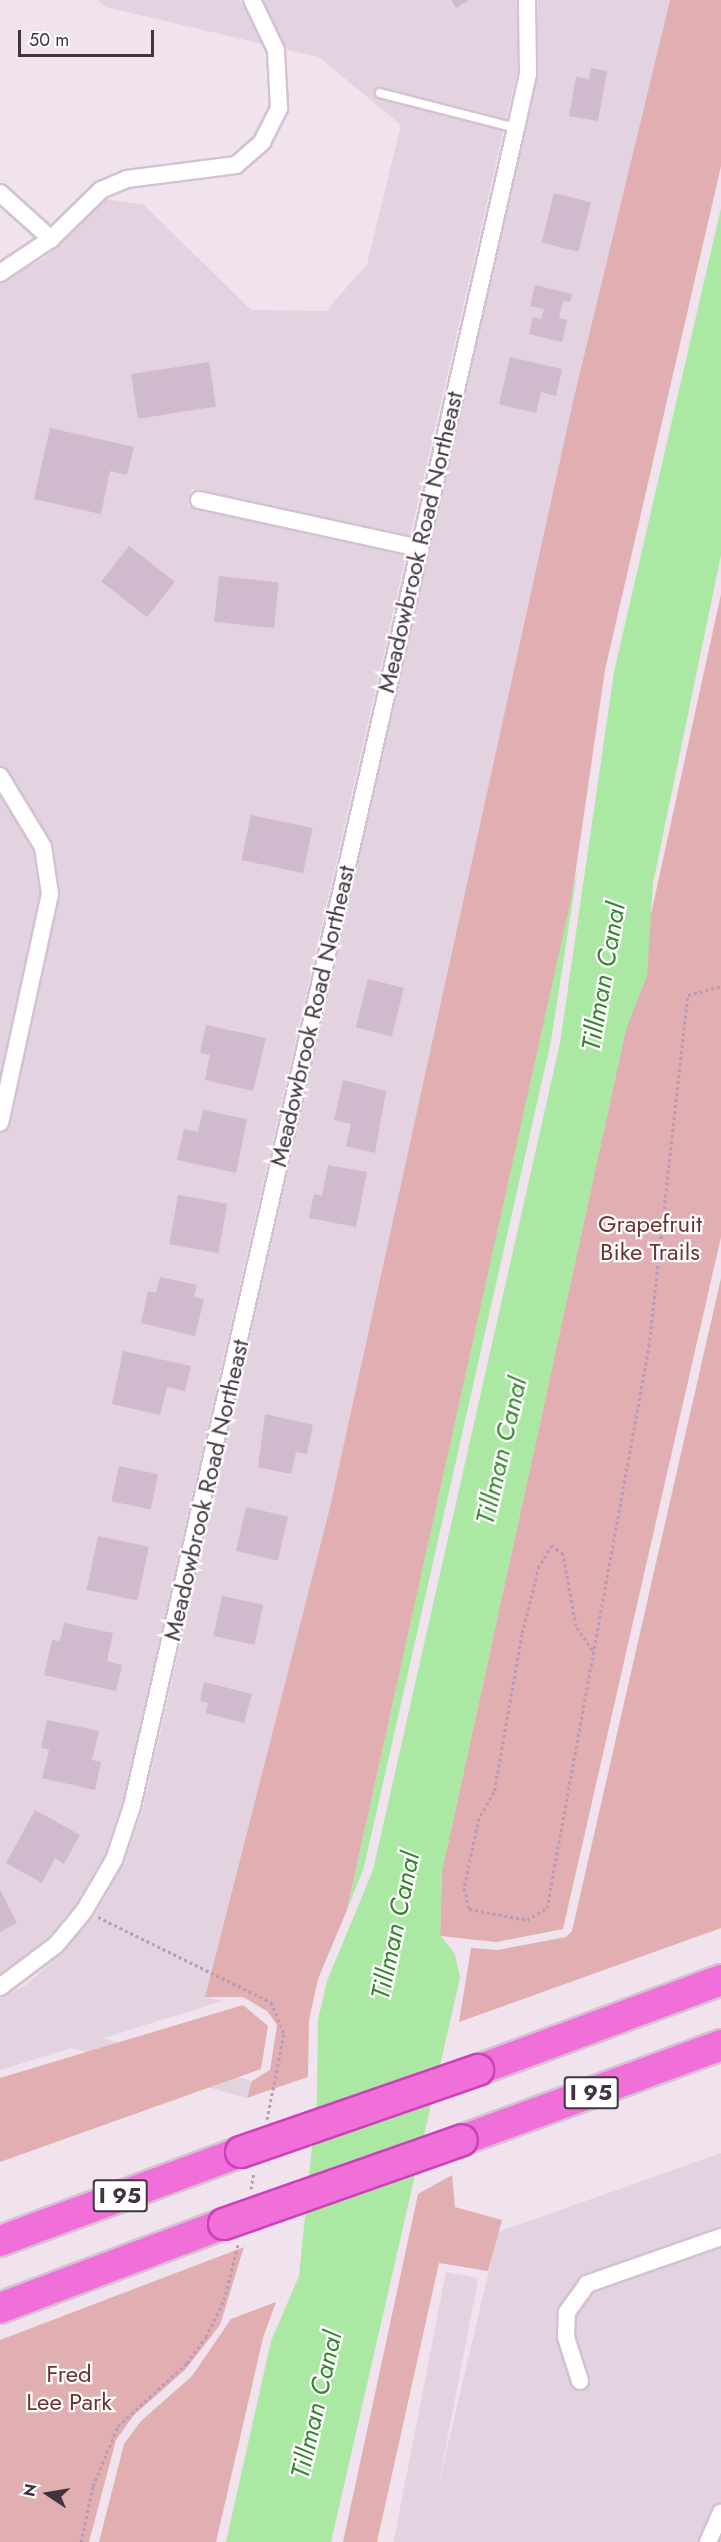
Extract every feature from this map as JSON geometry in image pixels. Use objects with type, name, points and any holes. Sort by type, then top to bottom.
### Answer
[{"type":"highway","name":"I 95","points":[[0,2241],[241,2152],[478,2070],[721,1980]]},
{"type":"highway","name":"I 95","points":[[0,2308],[224,2224],[721,2045]]},
{"type":"street","points":[[0,273],[51,239],[101,190],[127,179],[236,165],[262,142],[279,108],[276,50],[252,0]]},
{"type":"street","name":"Meadowbrook Road Northeast","points":[[0,1987],[56,1945],[84,1911],[114,1860],[132,1806],[528,74],[527,0]]},
{"type":"street","points":[[0,193],[51,239]]},
{"type":"street","points":[[200,500],[419,548]]},
{"type":"street","points":[[0,776],[44,847],[50,894],[0,1123]]},
{"type":"street","points":[[579,2381],[566,2337],[567,2312],[587,2284],[721,2237]]},
{"type":"street","points":[[708,2542],[721,2513]]},
{"type":"lane","points":[[380,93],[516,128]]},
{"type":"path","points":[[592,1650],[576,1626],[563,1554],[552,1545],[539,1566],[522,1634],[495,1792],[479,1818],[464,1888],[469,1909],[527,1920],[547,1908],[649,1346],[688,994],[721,986]]},
{"type":"shaded area","points":[[97,0],[240,0],[262,44],[106,7]]},
{"type":"shaded area","points":[[263,0],[517,0],[517,72],[410,537],[191,489],[188,507],[406,555],[122,1803],[104,1856],[75,1905],[48,1938],[0,1976],[0,283],[46,257],[106,199],[144,205],[251,310],[326,311],[367,264],[401,125],[319,57],[287,50]]},
{"type":"shaded area","points":[[538,0],[670,0],[573,401],[330,1507],[205,1997],[223,2001],[0,2070],[0,1998],[26,1985],[64,1951],[94,1916],[124,1864],[143,1808],[538,76]]},
{"type":"shaded area","points":[[0,2009],[252,2081],[247,2098],[0,2027]]},
{"type":"shaded area","points":[[721,2153],[721,2542],[425,2542],[498,2232]]},
{"type":"shaded area","points":[[446,2272],[478,2278],[427,2542],[394,2542]]},
{"type":"green space","points":[[670,0],[721,0],[721,166],[605,670],[571,903],[347,1910],[318,1979],[309,2020],[308,2077],[247,2098],[252,2081],[270,2070],[277,2025],[267,2011],[243,1997],[205,1997],[330,1507],[573,401]]},
{"type":"green space","name":"Grapefruit Bike Trails","points":[[721,594],[721,1237],[563,1929],[496,1942],[440,1936],[442,1871]]},
{"type":"green space","points":[[721,1278],[721,1928],[459,2022],[471,1948],[498,1950],[566,1937],[572,1931]]},
{"type":"green space","points":[[243,2005],[268,2026],[261,2069],[0,2162],[0,2078]]},
{"type":"green space","points":[[452,2175],[455,2207],[502,2220],[488,2271],[439,2263],[377,2542],[343,2542],[418,2194]]},
{"type":"green space","name":"Fred Lee Park","points":[[244,2247],[220,2325],[185,2370],[134,2415],[116,2440],[89,2542],[0,2542],[0,2340]]},
{"type":"green space","points":[[276,2302],[263,2338],[216,2542],[99,2542],[124,2444],[141,2421],[192,2376],[231,2319]]},
{"type":"water","name":"Tillman Canal","points":[[721,208],[721,555],[653,883],[647,976],[626,1029],[442,1871],[440,1935],[455,1954],[460,1978],[331,2542],[226,2542],[271,2341],[299,2276],[317,2098],[318,2020],[327,1981],[373,1870],[560,1043],[614,672]]},
{"type":"water","points":[[578,867],[551,1041],[364,1867],[347,1910]]},
{"type":"building","points":[[451,0],[469,0],[456,8]]},
{"type":"building","points":[[591,68],[607,71],[598,121],[569,116],[576,77],[589,79]]},
{"type":"building","points":[[554,193],[591,202],[579,252],[542,242]]},
{"type":"building","points":[[535,285],[572,294],[570,302],[563,301],[559,318],[567,320],[562,342],[529,334],[533,317],[541,319],[544,309],[530,306]]},
{"type":"building","points":[[510,357],[562,369],[556,396],[541,392],[536,413],[499,404]]},
{"type":"building","points":[[209,362],[216,406],[138,419],[131,374]]},
{"type":"building","points":[[50,428],[134,447],[127,475],[110,471],[101,514],[34,499]]},
{"type":"building","points":[[129,546],[175,582],[147,617],[101,581]]},
{"type":"building","points":[[219,576],[279,582],[274,628],[214,622]]},
{"type":"building","points":[[251,815],[313,828],[303,873],[241,860]]},
{"type":"building","points":[[368,979],[404,988],[392,1036],[356,1028]]},
{"type":"building","points":[[206,1025],[266,1038],[253,1091],[205,1080],[210,1055],[200,1053]]},
{"type":"building","points":[[343,1080],[386,1091],[375,1153],[346,1146],[351,1124],[334,1120]]},
{"type":"building","points":[[203,1110],[247,1119],[236,1173],[177,1160],[184,1129],[198,1132]]},
{"type":"building","points":[[328,1165],[367,1172],[356,1227],[309,1218],[314,1194],[322,1196]]},
{"type":"building","points":[[178,1195],[227,1204],[219,1253],[169,1244]]},
{"type":"building","points":[[160,1277],[197,1285],[194,1297],[204,1299],[195,1336],[141,1323],[148,1291],[156,1293]]},
{"type":"building","points":[[123,1351],[191,1366],[185,1391],[167,1387],[160,1415],[112,1404]]},
{"type":"building","points":[[265,1414],[313,1425],[307,1454],[296,1452],[291,1474],[258,1467]]},
{"type":"building","points":[[119,1466],[158,1474],[151,1510],[112,1501]]},
{"type":"building","points":[[246,1507],[288,1517],[278,1561],[236,1551]]},
{"type":"building","points":[[98,1536],[149,1547],[137,1601],[87,1590]]},
{"type":"building","points":[[222,1596],[263,1605],[255,1645],[213,1636]]},
{"type":"building","points":[[64,1623],[113,1633],[107,1661],[122,1665],[116,1691],[44,1675],[52,1640],[60,1641]]},
{"type":"building","points":[[204,1682],[252,1694],[244,1723],[206,1713],[208,1703],[200,1701]]},
{"type":"building","points":[[47,1720],[99,1731],[92,1760],[101,1762],[95,1790],[42,1778],[49,1750],[41,1748]]},
{"type":"building","points":[[35,1810],[80,1835],[64,1864],[55,1858],[42,1883],[6,1863]]},
{"type":"building","points":[[0,1890],[17,1923],[0,1932]]}]
